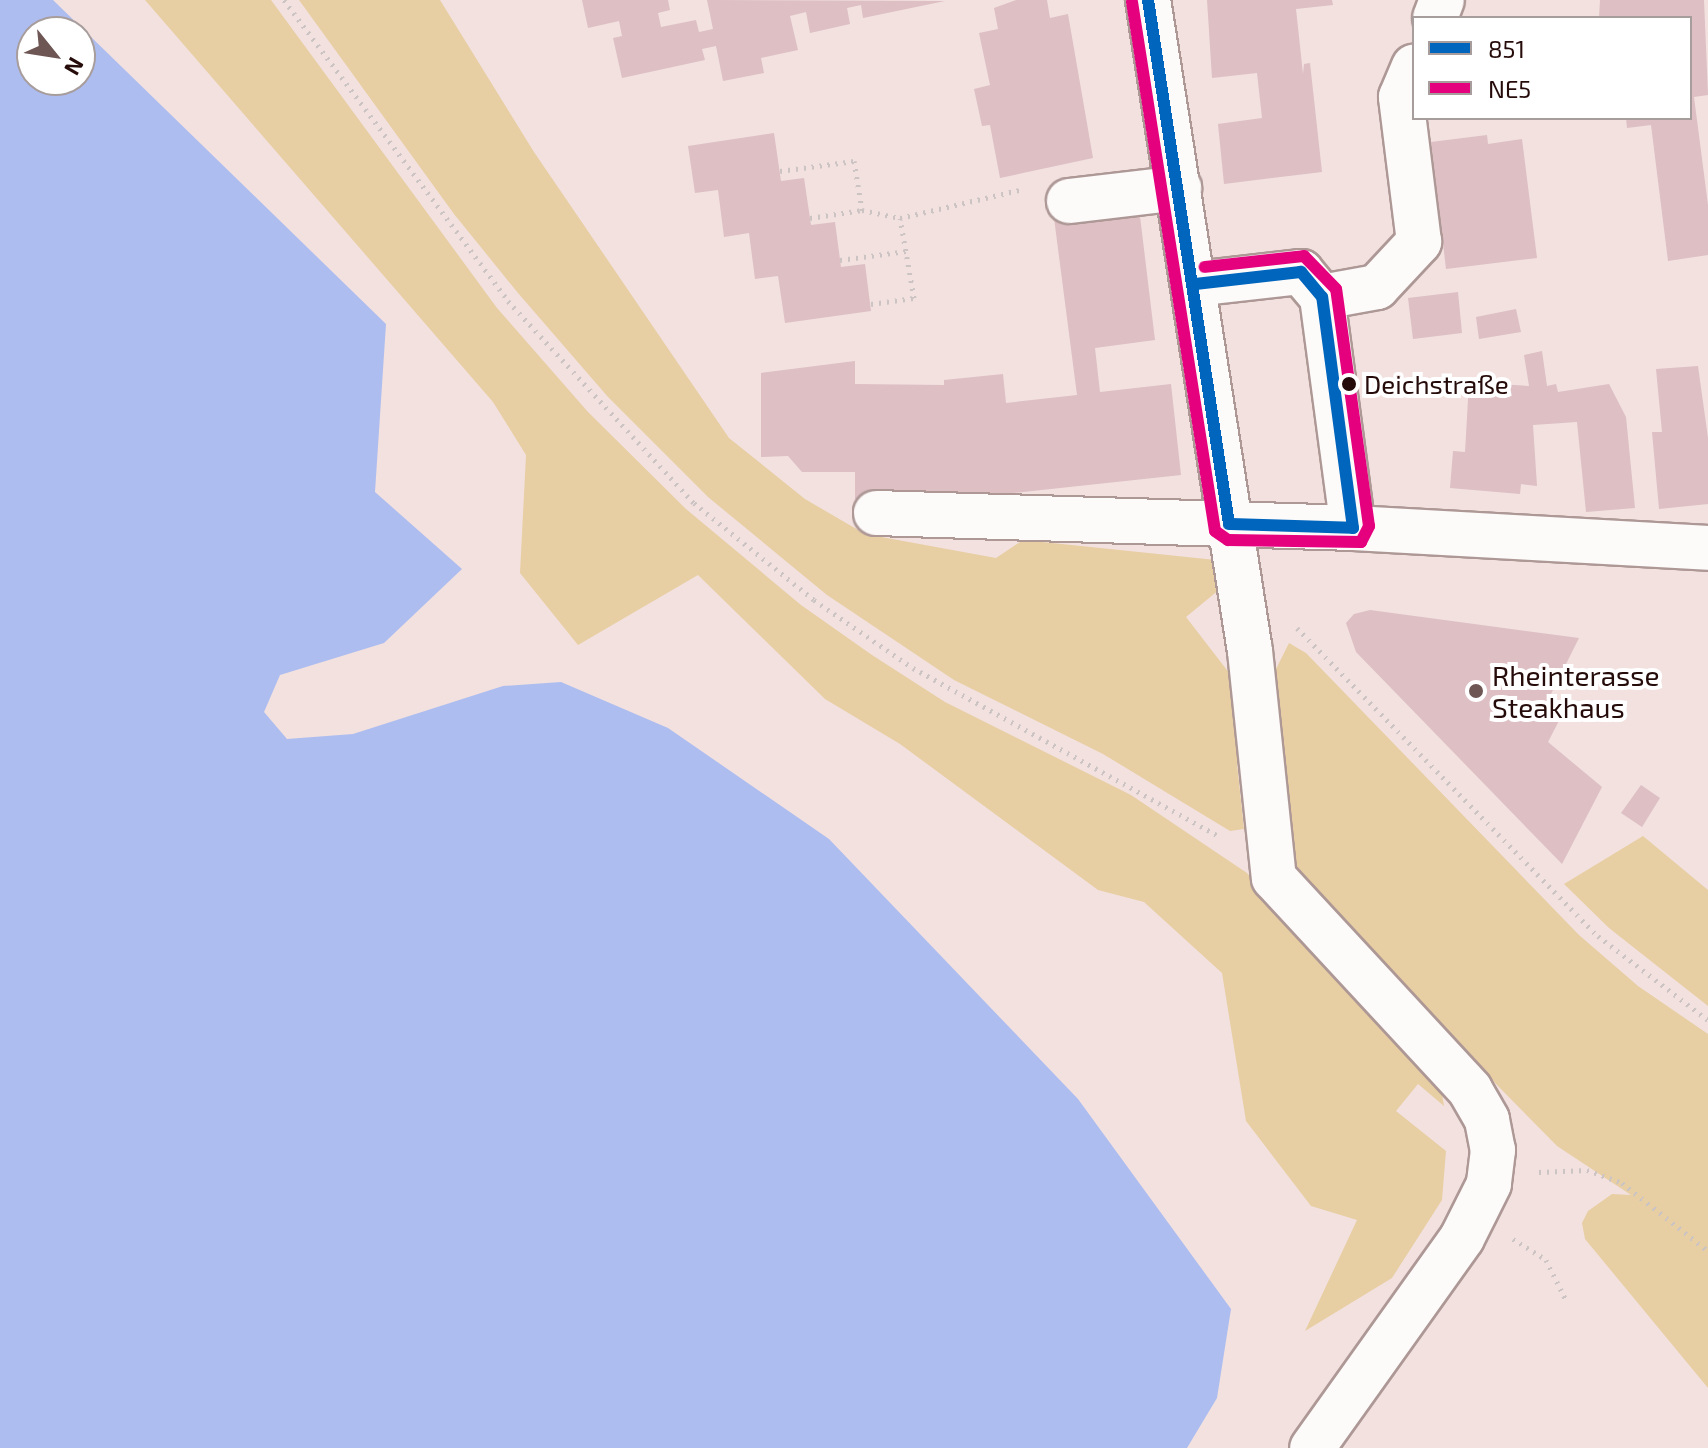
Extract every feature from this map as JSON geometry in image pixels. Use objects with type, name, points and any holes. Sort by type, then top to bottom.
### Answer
[{"type":"street","points":[[1148,0],[1195,284],[1250,651],[1272,871],[1470,1090],[1492,1135],[1482,1200],[1312,1448]]},
{"type":"street","points":[[1322,297],[1377,287],[1419,242],[1401,97],[1412,72]]},
{"type":"street","points":[[1053,192],[1179,188]]},
{"type":"street","points":[[1195,284],[1301,272],[1322,297],[1353,528]]},
{"type":"street","points":[[876,513],[1353,528],[1708,548]]},
{"type":"path","points":[[284,0],[508,301],[694,503],[814,600],[913,668],[1124,780],[1272,871]]},
{"type":"path","points":[[780,171],[854,161],[862,210]]},
{"type":"path","points":[[810,218],[862,210],[900,218],[1004,196],[1053,192]]},
{"type":"path","points":[[871,304],[914,298],[900,218]]},
{"type":"path","points":[[840,260],[907,251]]},
{"type":"path","points":[[1304,638],[1598,936],[1708,1020]]},
{"type":"path","points":[[1567,1302],[1546,1260],[1482,1200],[1534,1172],[1587,1170],[1622,1183],[1708,1251]]},
{"type":"shaded area","points":[[145,0],[271,0],[497,308],[588,412],[686,509],[801,605],[872,655],[945,702],[1131,795],[1247,873],[1441,1088],[1444,1106],[1418,1084],[1396,1111],[1446,1151],[1442,1200],[1392,1278],[1305,1331],[1357,1220],[1311,1206],[1246,1121],[1222,973],[1144,902],[1098,890],[900,744],[825,699],[698,575],[578,645],[520,573],[526,455],[493,402]]},
{"type":"shaded area","points":[[299,0],[440,0],[534,152],[729,438],[805,499],[865,534],[996,558],[1023,540],[1216,560],[1220,589],[1186,617],[1240,687],[1247,752],[1237,764],[1244,829],[1230,831],[1103,754],[954,680],[827,595],[708,497],[608,397],[518,293],[454,214]]},
{"type":"shaded area","points":[[1289,643],[1306,653],[1579,935],[1638,986],[1708,1034],[1708,1388],[1585,1239],[1582,1223],[1588,1211],[1612,1194],[1631,1195],[1557,1146],[1322,907],[1288,860],[1269,683]]},
{"type":"shaded area","points":[[1643,836],[1708,890],[1708,1006],[1609,928],[1564,884]]},
{"type":"water","points":[[0,0],[53,0],[69,16],[16,16],[16,96],[96,96],[96,42],[386,324],[375,492],[462,569],[384,643],[280,675],[264,712],[287,739],[353,734],[503,686],[561,682],[668,728],[829,839],[1078,1099],[1231,1309],[1217,1398],[1187,1448],[0,1448]]},
{"type":"building","points":[[582,0],[668,0],[670,10],[658,13],[661,27],[696,20],[699,32],[713,29],[707,0],[945,1],[863,18],[861,5],[847,8],[850,24],[810,33],[806,12],[790,16],[798,50],[761,58],[764,73],[723,81],[716,46],[702,49],[705,60],[622,78],[613,38],[622,36],[619,21],[588,28]]},
{"type":"building","points":[[1016,0],[1047,0],[1050,18],[1068,14],[1093,158],[1000,178],[990,125],[982,126],[974,89],[990,85],[979,33],[998,29],[994,8]]},
{"type":"building","points":[[1207,0],[1332,0],[1333,5],[1296,9],[1303,74],[1304,64],[1310,63],[1322,172],[1224,184],[1218,124],[1262,118],[1257,73],[1212,78]]},
{"type":"building","points":[[1600,0],[1704,0],[1708,95],[1694,97],[1708,205],[1708,255],[1668,261],[1651,125],[1627,128],[1626,120],[1692,120],[1692,16],[1599,16]]},
{"type":"building","points":[[774,133],[781,181],[804,178],[811,225],[835,222],[841,267],[865,264],[871,311],[785,323],[778,276],[755,279],[749,233],[724,237],[718,190],[695,193],[688,146]]},
{"type":"building","points":[[1487,135],[1488,144],[1522,139],[1537,258],[1446,269],[1431,142]]},
{"type":"building","points":[[1139,208],[1155,340],[1095,348],[1100,392],[1171,384],[1181,475],[947,500],[855,499],[855,472],[802,472],[788,456],[761,457],[761,373],[855,361],[855,384],[944,385],[944,380],[1003,374],[1006,403],[1077,395],[1054,218]]},
{"type":"building","points":[[1458,292],[1462,333],[1413,339],[1408,298]]},
{"type":"building","points":[[1516,309],[1521,332],[1479,339],[1476,317]]},
{"type":"building","points":[[1542,351],[1547,386],[1556,384],[1558,392],[1609,384],[1626,417],[1635,508],[1586,512],[1577,422],[1533,425],[1537,486],[1521,484],[1520,494],[1450,488],[1453,451],[1465,452],[1469,382],[1529,386],[1524,355]]},
{"type":"building","points":[[1698,366],[1708,438],[1708,504],[1659,509],[1652,432],[1662,432],[1656,369]]},
{"type":"building","points":[[1370,610],[1579,638],[1548,700],[1565,709],[1548,742],[1602,787],[1562,864],[1356,652],[1346,623],[1354,614]]},
{"type":"building","points":[[1641,785],[1660,798],[1642,827],[1621,813]]},
{"type":"transit line","name":"851","points":[[1148,0],[1229,524],[1353,528],[1322,297],[1301,272],[1195,284]]},
{"type":"transit line","name":"NE5","points":[[1132,2],[1215,531],[1228,540],[1361,542],[1369,526],[1336,289],[1304,256],[1205,267]]},
{"type":"place","name":"Deichstraße","points":[[1349,384]]},
{"type":"place","name":"Rheinterasse Steakhaus","points":[[1476,691]]}]
